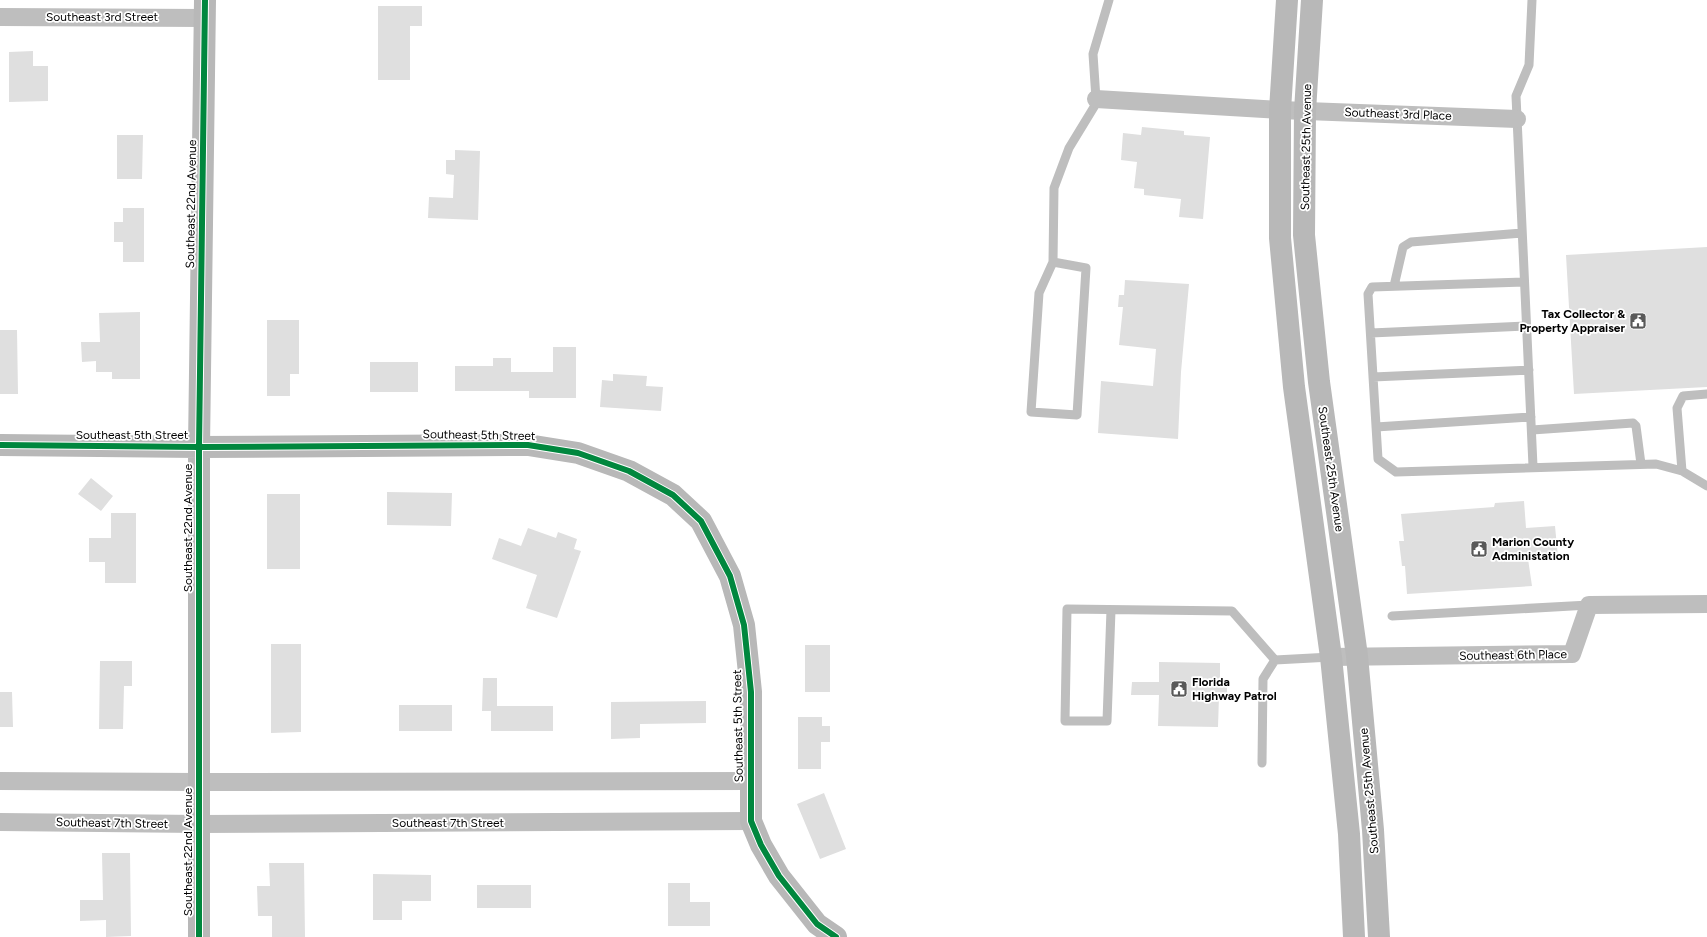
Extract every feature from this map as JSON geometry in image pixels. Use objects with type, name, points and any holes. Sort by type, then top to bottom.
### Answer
[{"type":"street","name":"Southeast 25th Avenue","points":[[1287,0],[1280,110],[1281,246],[1294,387],[1331,657],[1349,834],[1354,937]]},
{"type":"street","name":"Southeast 25th Avenue","points":[[1312,0],[1305,111],[1304,235],[1319,382],[1357,656],[1373,830],[1379,937]]},
{"type":"street","name":"Southeast 3rd Street","points":[[0,16],[205,9]]},
{"type":"street","name":"Southeast 22nd Avenue","points":[[199,937],[199,447],[205,9]]},
{"type":"street","name":"Southeast 3rd Place","points":[[1096,99],[1280,110],[1517,119]]},
{"type":"street","name":"Southeast 5th Street","points":[[0,445],[199,447],[528,445],[578,453],[629,471],[674,495],[701,521],[730,576],[744,625],[751,692],[751,821]]},
{"type":"street","points":[[1589,605],[1707,604]]},
{"type":"street","name":"Southeast 6th Place","points":[[1331,657],[1572,654],[1589,605]]},
{"type":"street","points":[[0,781],[751,781]]},
{"type":"street","points":[[751,821],[761,845],[779,876],[817,924],[836,937]]},
{"type":"street","name":"Southeast 7th Street","points":[[0,822],[199,824],[751,821]]},
{"type":"lane","points":[[1053,262],[1086,268],[1077,415],[1031,412],[1039,293],[1053,262],[1054,188],[1069,148],[1094,107],[1096,99],[1093,54],[1109,0]]},
{"type":"lane","points":[[1532,0],[1529,65],[1516,96],[1533,466]]},
{"type":"lane","points":[[1394,286],[1404,247],[1411,242],[1522,233]]},
{"type":"lane","points":[[1524,282],[1372,288],[1368,294],[1378,459],[1396,472],[1533,466],[1656,464],[1682,471],[1707,486]]},
{"type":"lane","points":[[1371,333],[1526,326]]},
{"type":"lane","points":[[1373,377],[1529,370]]},
{"type":"lane","points":[[1682,471],[1676,408],[1683,396],[1707,394]]},
{"type":"lane","points":[[1376,427],[1531,417]]},
{"type":"lane","points":[[1532,430],[1633,423],[1636,426],[1641,464]]},
{"type":"lane","points":[[1392,616],[1589,605]]},
{"type":"lane","points":[[1111,610],[1107,721],[1065,721],[1068,609],[1232,611],[1275,660]]},
{"type":"lane","points":[[1275,660],[1331,657]]},
{"type":"lane","points":[[1262,763],[1263,679],[1275,660]]},
{"type":"building","points":[[378,6],[422,6],[422,26],[410,26],[410,80],[378,80]]},
{"type":"building","points":[[33,51],[33,66],[48,66],[48,101],[9,102],[9,52]]},
{"type":"building","points":[[1142,127],[1184,131],[1184,135],[1210,137],[1203,219],[1179,217],[1181,199],[1144,195],[1144,189],[1134,188],[1137,162],[1121,160],[1123,133],[1141,135]]},
{"type":"building","points":[[117,135],[143,135],[142,179],[117,179]]},
{"type":"building","points":[[455,150],[480,151],[478,220],[428,218],[429,197],[453,198],[454,175],[446,174],[446,160],[455,160]]},
{"type":"building","points":[[123,208],[144,208],[144,262],[123,262],[123,242],[114,242],[114,222],[123,222]]},
{"type":"building","name":"Tax Collector & Property Appraiser","points":[[1707,247],[1707,387],[1574,394],[1566,255]]},
{"type":"building","points":[[1125,280],[1189,284],[1181,372],[1178,439],[1098,433],[1101,381],[1153,386],[1156,349],[1119,345],[1123,307],[1118,307],[1119,295],[1124,295]]},
{"type":"building","points":[[140,312],[140,379],[112,379],[112,372],[96,372],[96,361],[82,362],[81,342],[100,342],[99,313]]},
{"type":"building","points":[[267,320],[299,320],[299,374],[290,374],[290,396],[267,396]]},
{"type":"building","points":[[0,330],[17,330],[18,394],[0,394]]},
{"type":"building","points":[[553,347],[576,347],[576,398],[529,398],[529,391],[455,391],[455,366],[493,366],[493,358],[511,358],[511,372],[553,372]]},
{"type":"building","points":[[370,362],[418,362],[418,392],[370,392]]},
{"type":"building","points":[[613,374],[647,376],[646,386],[663,387],[661,411],[600,407],[602,380],[613,381]]},
{"type":"building","points":[[91,478],[113,496],[101,511],[78,494]]},
{"type":"building","points":[[387,492],[452,493],[451,526],[387,525]]},
{"type":"building","points":[[267,494],[300,494],[300,569],[267,569]]},
{"type":"building","name":"Marion County Administation","points":[[1524,501],[1526,528],[1555,526],[1558,557],[1528,559],[1532,586],[1407,594],[1405,566],[1402,566],[1399,541],[1404,541],[1401,514],[1494,507],[1495,503]]},
{"type":"building","points":[[111,513],[136,513],[136,583],[105,583],[105,562],[89,562],[89,538],[111,538]]},
{"type":"building","points":[[528,528],[556,538],[558,532],[577,539],[574,549],[581,551],[557,618],[526,608],[537,575],[492,559],[499,538],[521,546]]},
{"type":"building","points":[[271,644],[301,644],[301,732],[271,733]]},
{"type":"building","points":[[805,645],[830,645],[830,692],[805,692]]},
{"type":"building","points":[[100,661],[132,661],[132,686],[124,686],[123,729],[99,729]]},
{"type":"building","name":"Florida Highway Patrol","points":[[1159,662],[1220,663],[1220,683],[1227,684],[1227,696],[1219,696],[1218,727],[1158,726],[1159,695],[1131,695],[1132,682],[1159,682]]},
{"type":"building","points":[[483,678],[497,678],[497,706],[553,706],[553,731],[491,731],[491,711],[482,711]]},
{"type":"building","points":[[0,692],[12,692],[13,727],[0,727]]},
{"type":"building","points":[[706,701],[706,723],[640,724],[640,738],[611,739],[611,702]]},
{"type":"building","points":[[399,705],[452,705],[452,731],[399,731]]},
{"type":"building","points":[[798,717],[822,717],[822,726],[830,726],[830,742],[821,742],[821,769],[798,769]]},
{"type":"building","points":[[824,793],[846,849],[820,859],[797,804]]},
{"type":"building","points":[[102,853],[130,853],[131,936],[106,937],[106,920],[80,921],[80,900],[103,900]]},
{"type":"building","points":[[269,863],[304,863],[305,937],[272,937],[272,916],[258,916],[257,886],[270,886]]},
{"type":"building","points":[[373,874],[431,875],[431,901],[402,901],[402,920],[373,920]]},
{"type":"building","points":[[668,883],[690,883],[690,902],[710,902],[710,926],[668,926]]},
{"type":"building","points":[[477,885],[531,885],[531,908],[477,908]]},
{"type":"cycle path","points":[[199,937],[199,447],[205,0]]},
{"type":"cycle path","points":[[0,445],[199,447],[528,445],[578,453],[629,471],[673,495],[701,521],[730,576],[744,625],[751,692],[751,821],[761,845],[779,876],[817,924],[836,937]]},
{"type":"place","name":"Tax Collector & Property Appraiser","points":[[1638,321]]},
{"type":"place","name":"Marion County Administation","points":[[1479,549]]},
{"type":"place","name":"Florida Highway Patrol","points":[[1179,689]]}]
